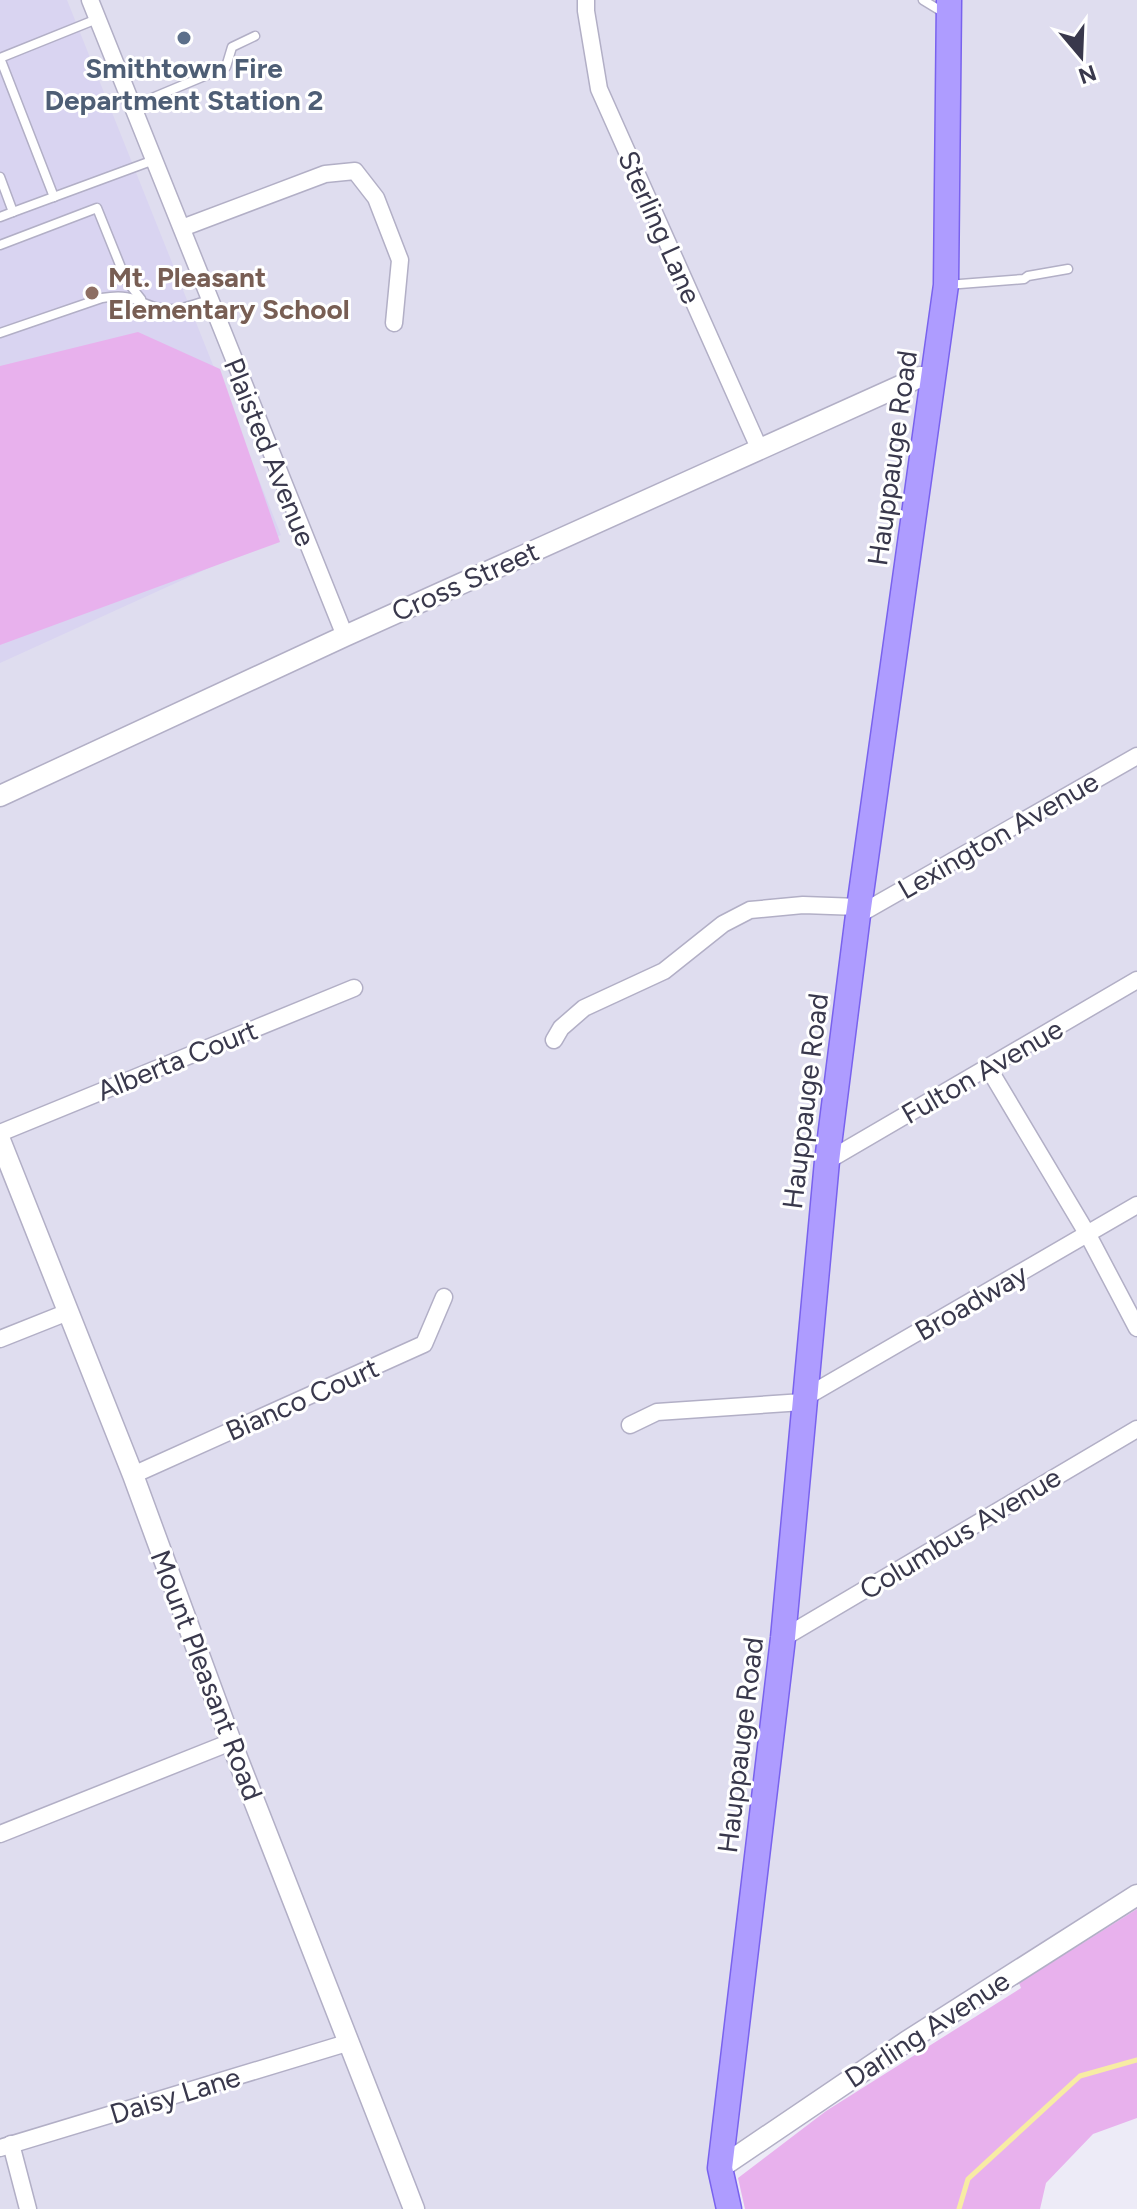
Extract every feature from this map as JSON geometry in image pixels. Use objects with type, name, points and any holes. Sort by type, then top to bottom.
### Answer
[{"type":"main road","name":"Hauppauge Road","points":[[729,2209],[720,2168],[783,1638],[827,1161],[946,285],[949,8]]},
{"type":"street","name":"Plaisted Avenue","points":[[90,0],[345,636]]},
{"type":"street","name":"Sterling Lane","points":[[586,0],[599,89],[759,448]]},
{"type":"street","points":[[182,228],[325,174],[355,171],[376,198],[400,260],[394,323]]},
{"type":"street","name":"Cross Street","points":[[0,796],[759,448],[920,377],[934,377]]},
{"type":"street","name":"Lexington Avenue","points":[[859,911],[1137,756]]},
{"type":"street","points":[[554,1040],[561,1028],[584,1008],[664,971],[723,924],[750,910],[803,905],[859,911]]},
{"type":"street","name":"Fulton Avenue","points":[[827,1161],[1137,980]]},
{"type":"street","name":"Alberta Court","points":[[0,1133],[354,988]]},
{"type":"street","points":[[989,1069],[1088,1235],[1137,1328]]},
{"type":"street","name":"Mount Pleasant Road","points":[[0,1140],[133,1475],[231,1742],[414,2209]]},
{"type":"street","name":"Broadway","points":[[804,1400],[1137,1205]]},
{"type":"street","name":"Bianco Court","points":[[133,1475],[424,1344],[444,1297]]},
{"type":"street","points":[[0,1339],[68,1312]]},
{"type":"street","points":[[630,1425],[657,1412],[804,1400]]},
{"type":"street","name":"Columbus Avenue","points":[[783,1638],[1137,1429]]},
{"type":"street","points":[[0,1834],[231,1742]]},
{"type":"street","name":"Darling Avenue","points":[[720,2168],[906,2042],[1137,1895]]},
{"type":"street","name":"Daisy Lane","points":[[5,2146],[350,2042]]},
{"type":"street","points":[[5,2146],[28,2209]]},
{"type":"lane","points":[[923,0],[949,8]]},
{"type":"lane","points":[[54,197],[0,58],[97,19]]},
{"type":"lane","points":[[132,106],[226,67],[232,47],[255,36]]},
{"type":"lane","points":[[0,217],[154,160]]},
{"type":"lane","points":[[0,177],[13,212]]},
{"type":"lane","points":[[0,245],[97,208],[126,280],[142,300]]},
{"type":"lane","points":[[946,285],[1024,279],[1068,269]]},
{"type":"lane","points":[[0,333],[102,298],[130,296],[161,309],[209,300]]},
{"type":"shaded area","name":"Mt. Pleasant Elementary School","points":[[0,0],[67,0],[281,535],[0,663]]},
{"type":"shaded area","points":[[59,0],[1137,0],[1137,1903],[720,2168],[724,2209],[0,2209],[0,656]]},
{"type":"shaded area","points":[[138,332],[220,369],[280,542],[0,645],[0,366]]},
{"type":"shaded area","points":[[1137,1909],[1137,2118],[1093,2134],[1046,2183],[1040,2209],[745,2209],[738,2178],[826,2111],[1021,1988],[1019,1983]]},
{"type":"waterway","points":[[959,2209],[968,2179],[1080,2076],[1137,2060]]},
{"type":"place","name":"Smithtown Fire Department Station 2","points":[[184,38]]},
{"type":"place","name":"Mt. Pleasant Elementary School","points":[[92,293]]}]
